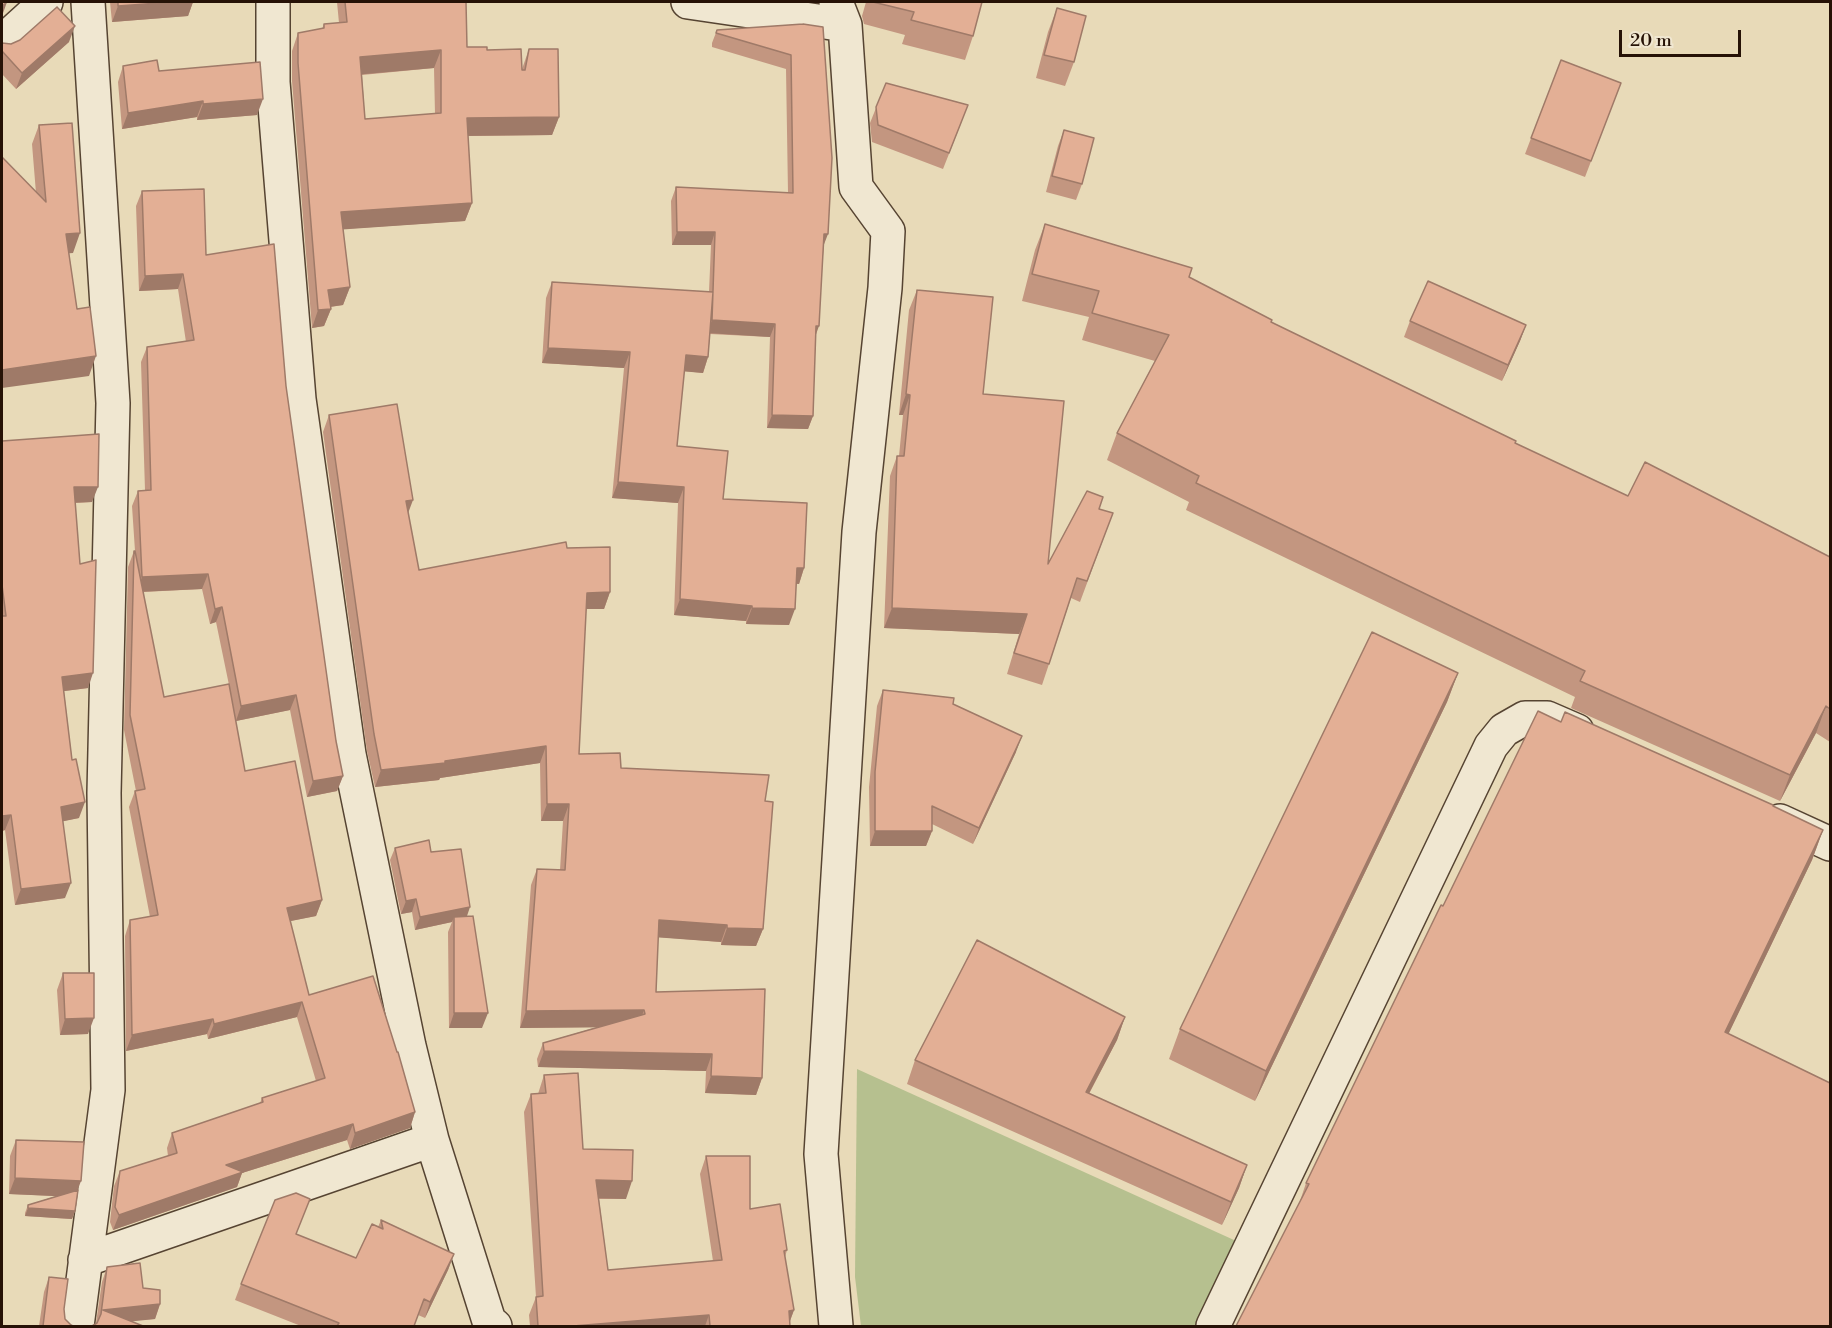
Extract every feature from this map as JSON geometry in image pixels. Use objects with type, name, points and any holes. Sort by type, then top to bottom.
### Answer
[{"type":"street","points":[[2,42],[46,2]]},
{"type":"street","points":[[77,1326],[108,1090],[104,793],[113,403],[88,2]]},
{"type":"street","points":[[273,2],[273,82],[298,387],[349,754],[409,1046],[432,1140],[489,1321],[495,1326]]},
{"type":"street","points":[[688,2],[841,13],[856,187],[888,231],[885,288],[859,532],[821,1155],[836,1326]]},
{"type":"street","points":[[1213,1326],[1491,746],[1504,730],[1525,718],[1547,718],[1602,742]]},
{"type":"street","points":[[1754,810],[1830,844]]},
{"type":"street","points":[[85,1260],[432,1140]]},
{"type":"green space","points":[[857,1069],[1245,1245],[1204,1326],[861,1326],[855,1277]]},
{"type":"building","points":[[118,2],[172,2],[118,6]]},
{"type":"building","points":[[345,2],[466,2],[467,47],[487,47],[487,50],[521,49],[522,70],[525,70],[529,49],[558,49],[559,117],[467,118],[472,203],[341,212],[350,287],[328,290],[331,309],[318,310],[298,63],[298,33],[324,28],[324,24],[347,22]],"holes":[[[441,50],[441,113],[365,119],[360,57]]]},
{"type":"building","points":[[873,2],[982,2],[973,36],[911,20],[914,12]]},
{"type":"building","points":[[57,7],[75,26],[22,73],[2,51],[2,43],[11,44],[20,40]]},
{"type":"building","points":[[1057,8],[1086,16],[1074,62],[1044,55]]},
{"type":"building","points":[[803,24],[823,27],[832,158],[828,234],[824,234],[819,326],[816,326],[813,416],[772,415],[775,324],[712,320],[715,232],[677,232],[676,187],[793,193],[791,55],[716,33],[717,30]]},
{"type":"building","points":[[157,60],[159,71],[260,62],[263,99],[203,104],[203,101],[128,113],[123,66]]},
{"type":"building","points":[[1561,60],[1621,83],[1591,161],[1531,138]]},
{"type":"building","points":[[886,83],[968,105],[949,153],[878,125],[876,107]]},
{"type":"building","points":[[72,123],[80,233],[66,234],[77,309],[90,307],[96,356],[2,370],[2,157],[46,202],[39,125]]},
{"type":"building","points":[[1064,130],[1094,138],[1082,184],[1052,176]]},
{"type":"building","points":[[204,189],[206,255],[274,244],[286,386],[336,741],[343,776],[313,781],[296,695],[241,706],[222,607],[215,609],[208,574],[142,577],[138,491],[151,490],[147,347],[194,340],[183,274],[145,276],[142,191]]},
{"type":"building","points":[[1045,224],[1192,268],[1189,277],[1272,320],[1271,322],[1516,441],[1515,443],[1628,496],[1645,462],[1830,557],[1830,709],[1826,706],[1790,775],[1580,681],[1585,671],[1196,483],[1199,476],[1117,433],[1169,335],[1092,313],[1099,291],[1032,274]]},
{"type":"building","points":[[1428,281],[1526,325],[1508,365],[1410,321]]},
{"type":"building","points":[[552,282],[713,292],[708,357],[686,355],[677,446],[728,451],[723,499],[807,503],[804,568],[797,568],[795,609],[752,608],[752,606],[680,599],[684,487],[618,482],[630,352],[548,348]]},
{"type":"building","points":[[917,290],[993,297],[983,394],[1064,401],[1048,564],[1087,491],[1103,497],[1099,509],[1113,513],[1087,581],[1077,578],[1049,664],[1014,653],[1027,614],[892,608],[897,456],[904,456],[910,395],[906,394]]},
{"type":"building","points":[[397,404],[413,500],[406,501],[419,570],[566,542],[567,548],[610,547],[610,592],[587,593],[579,754],[620,753],[621,768],[769,775],[765,801],[773,802],[763,929],[727,928],[727,925],[659,920],[656,992],[765,989],[762,1078],[711,1076],[712,1054],[544,1051],[543,1043],[645,1014],[644,1010],[526,1011],[537,869],[565,870],[569,804],[547,804],[546,746],[445,761],[445,763],[381,770],[329,415]]},
{"type":"building","points":[[99,434],[98,487],[74,487],[80,564],[96,560],[93,673],[62,677],[72,760],[76,759],[85,802],[61,807],[71,883],[21,889],[11,815],[2,816],[2,616],[6,616],[2,585],[2,441]]},
{"type":"building","points":[[134,551],[164,697],[229,684],[245,771],[295,761],[322,900],[287,908],[309,995],[373,976],[415,1112],[355,1133],[353,1124],[226,1165],[243,1172],[119,1215],[115,1207],[120,1171],[177,1153],[172,1133],[263,1102],[262,1098],[325,1078],[302,1002],[214,1024],[213,1019],[132,1035],[130,920],[158,915],[135,791],[145,789],[130,715]]},
{"type":"building","points":[[1372,632],[1458,673],[1266,1071],[1180,1029]]},
{"type":"building","points":[[883,690],[954,698],[953,704],[1022,736],[979,828],[932,806],[932,831],[875,831],[875,772]]},
{"type":"building","points":[[1538,711],[1561,722],[1565,712],[1773,805],[1823,830],[1725,1032],[1830,1083],[1830,1326],[1236,1326],[1309,1184],[1306,1183]]},
{"type":"building","points":[[429,840],[431,852],[461,849],[470,907],[420,917],[416,899],[406,901],[395,848]]},
{"type":"building","points":[[473,916],[488,1013],[454,1013],[454,917]]},
{"type":"building","points":[[977,940],[1125,1017],[1086,1092],[1247,1165],[1231,1202],[915,1060]]},
{"type":"building","points":[[63,973],[94,973],[94,1018],[65,1019]]},
{"type":"building","points":[[578,1073],[583,1149],[633,1150],[632,1181],[596,1180],[608,1270],[722,1260],[706,1156],[750,1156],[750,1209],[780,1204],[787,1250],[784,1251],[794,1310],[789,1311],[790,1326],[710,1326],[709,1315],[573,1326],[538,1326],[536,1297],[543,1296],[531,1094],[546,1093],[544,1075]]},
{"type":"building","points":[[16,1140],[84,1142],[81,1181],[15,1178]]},
{"type":"building","points":[[78,1190],[75,1211],[28,1208],[28,1205]]},
{"type":"building","points":[[296,1193],[310,1199],[296,1234],[356,1258],[372,1224],[383,1229],[381,1220],[454,1254],[430,1302],[424,1299],[414,1326],[337,1326],[339,1323],[241,1284],[275,1200]]},
{"type":"building","points":[[140,1263],[143,1288],[160,1290],[160,1304],[103,1310],[143,1326],[92,1326],[97,1323],[101,1314],[107,1267]]},
{"type":"building","points":[[49,1277],[68,1279],[65,1319],[73,1326],[43,1326]]}]
